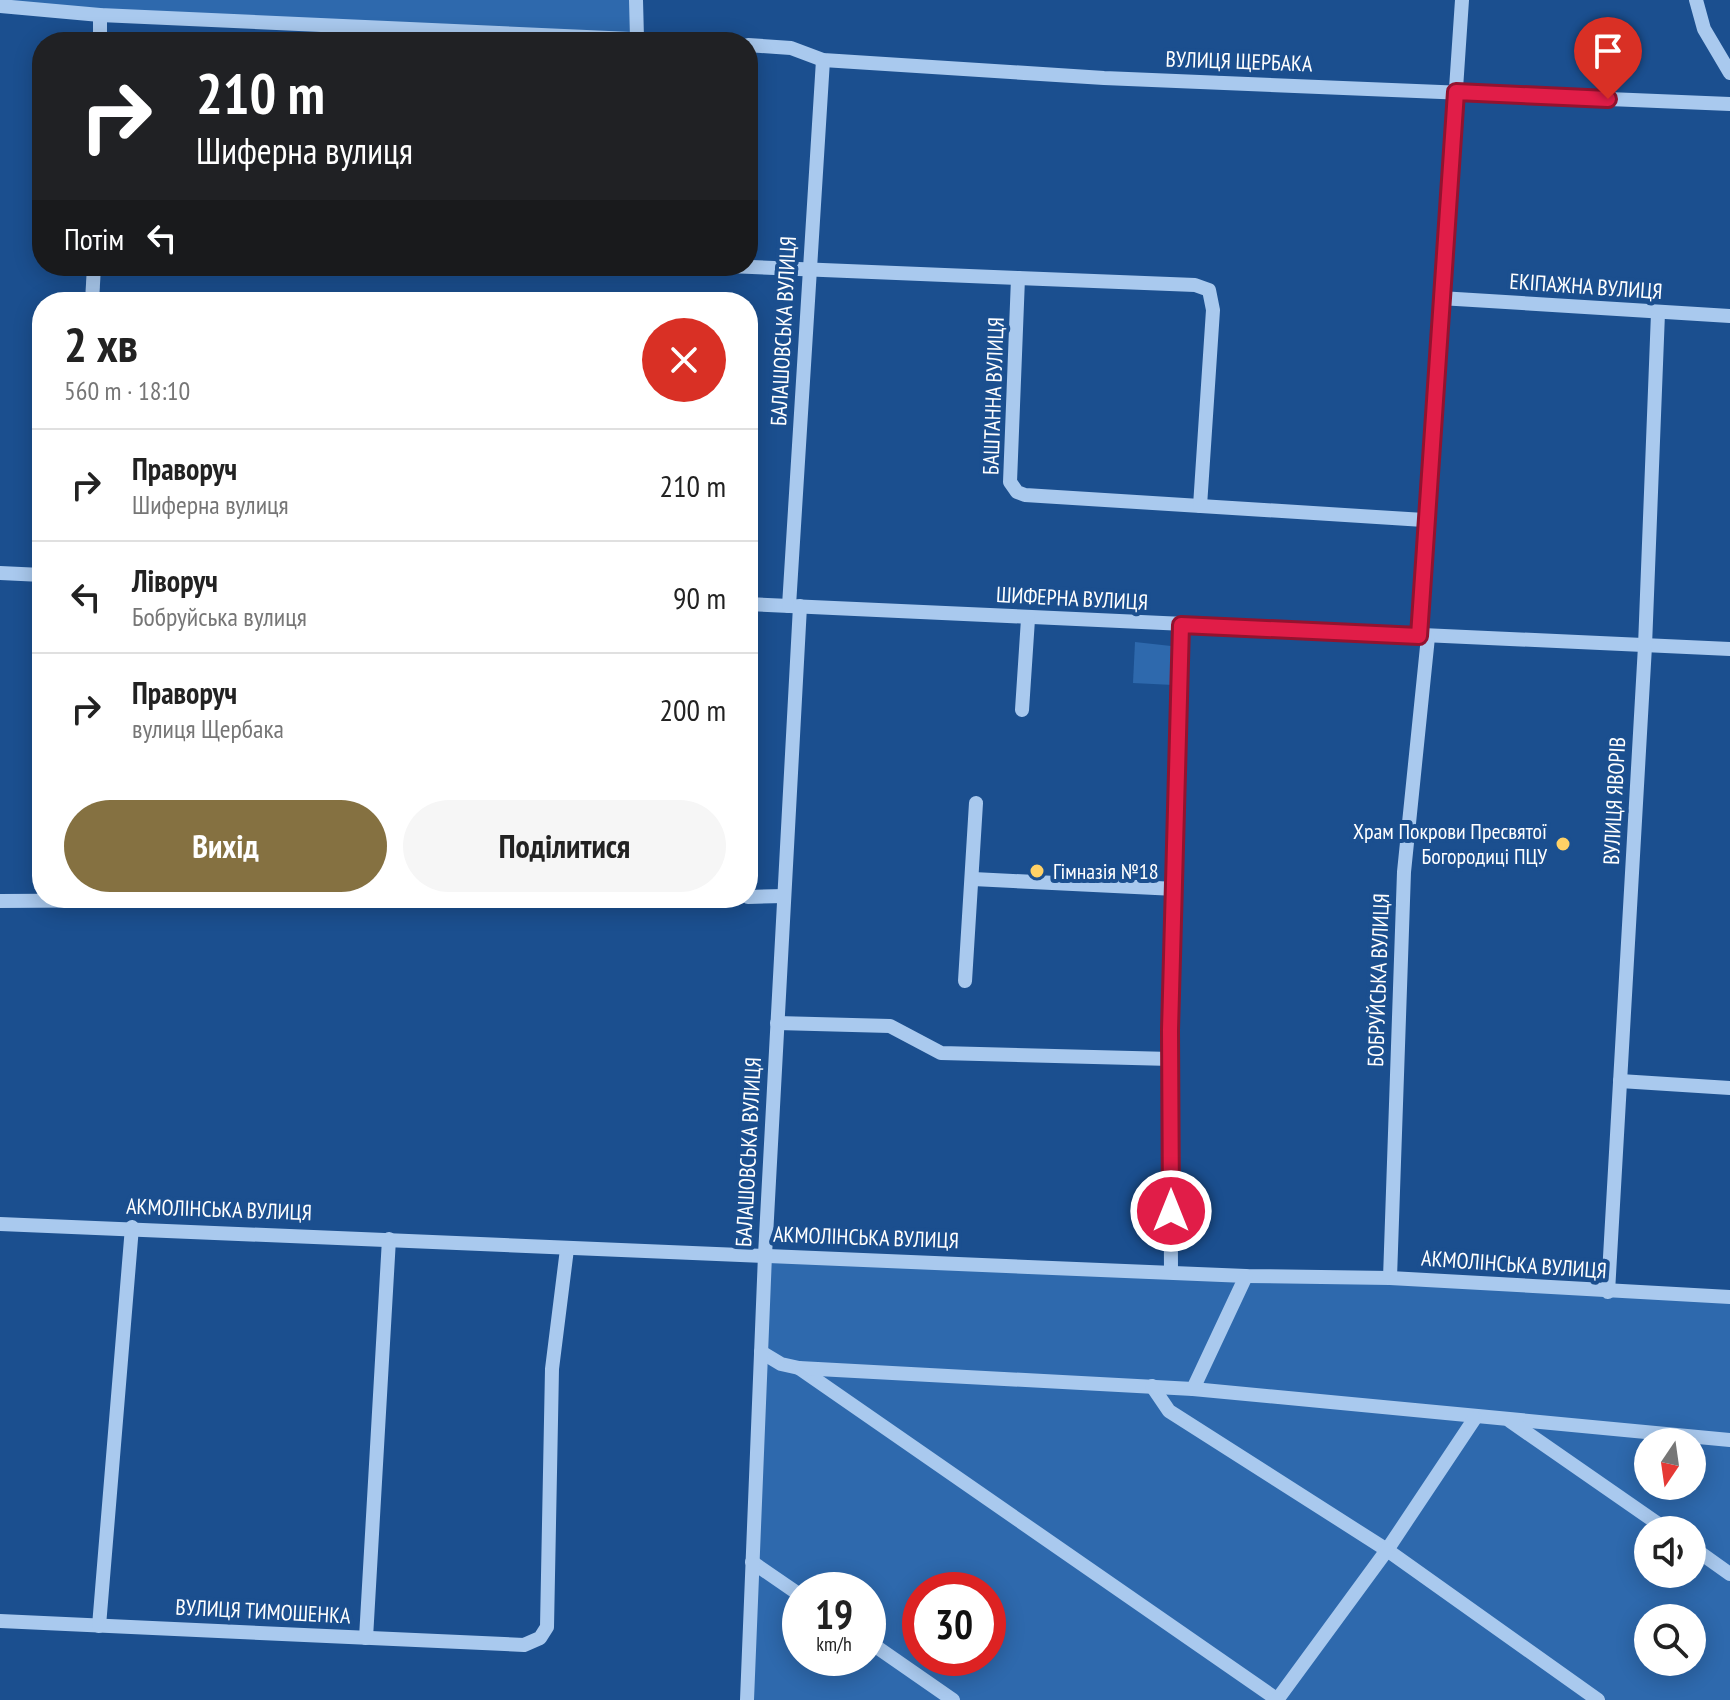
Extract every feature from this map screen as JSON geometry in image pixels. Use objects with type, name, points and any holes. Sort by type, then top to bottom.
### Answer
[{"type":"street","points":[[134,16],[135,0]]},
{"type":"street","points":[[636,0],[637,32]]},
{"type":"street","name":"БОБРУЙСЬКА ВУЛИЦЯ","points":[[1390,1278],[1404,872],[1424,637],[1424,520],[1462,0]]},
{"type":"street","points":[[1696,0],[1704,29],[1730,73]]},
{"type":"street","points":[[0,6],[100,15],[500,32]]},
{"type":"street","points":[[100,15],[100,32]]},
{"type":"street","name":"ВУЛИЦЯ ЩЕРБАКА","points":[[758,46],[791,48],[823,60],[1104,78],[1730,104]]},
{"type":"street","name":"БАЛАШОВСЬКА ВУЛИЦЯ","points":[[747,1700],[809,269],[823,60]]},
{"type":"street","points":[[758,267],[1195,285],[1209,290],[1213,310],[1200,506]]},
{"type":"street","name":"БАШТАННА ВУЛИЦЯ","points":[[1018,278],[1012,487],[1035,497],[1424,520]]},
{"type":"street","name":"ЕКІПАЖНА ВУЛИЦЯ","points":[[1440,298],[1730,316]]},
{"type":"street","name":"ВУЛИЦЯ ЯВОРІВ","points":[[1608,1292],[1645,646],[1658,313]]},
{"type":"street","points":[[0,573],[32,575]]},
{"type":"street","name":"ШИФЕРНА ВУЛИЦЯ","points":[[758,604],[1730,649]]},
{"type":"street","points":[[1022,710],[1028,619]]},
{"type":"street","points":[[1171,1272],[1171,1059],[1181,625]]},
{"type":"street","points":[[965,981],[976,803]]},
{"type":"street","points":[[973,879],[1176,889]]},
{"type":"street","points":[[758,897],[784,896]]},
{"type":"street","points":[[0,901],[32,901]]},
{"type":"street","points":[[777,1023],[890,1026],[941,1053],[1171,1059]]},
{"type":"street","points":[[1620,1081],[1730,1088]]},
{"type":"street","name":"АКМОЛІНСЬКА ВУЛИЦЯ","points":[[0,1224],[132,1227],[567,1249],[1246,1276],[1390,1278],[1730,1297]]},
{"type":"street","points":[[99,1626],[132,1227]]},
{"type":"street","points":[[366,1638],[389,1239]]},
{"type":"street","name":"ВУЛИЦЯ ТИМОШЕНКА","points":[[0,1621],[524,1645],[540,1638],[547,1627],[552,1369],[567,1249]]},
{"type":"street","points":[[1193,1389],[1246,1276]]},
{"type":"street","points":[[761,1352],[781,1364],[799,1368],[1193,1389],[1730,1440]]},
{"type":"street","points":[[799,1368],[1277,1700],[1387,1550],[1475,1418]]},
{"type":"street","points":[[1152,1386],[1169,1411],[1387,1550],[1598,1700]]},
{"type":"street","points":[[1510,1421],[1647,1516]]},
{"type":"street","points":[[1706,1557],[1730,1574]]},
{"type":"street","points":[[752,1562],[782,1583]]},
{"type":"street","points":[[886,1653],[953,1700]]},
{"type":"shaded area","points":[[0,0],[636,0],[637,32],[500,32],[134,16]]},
{"type":"shaded area","points":[[1135,642],[1171,646],[1175,653],[1173,685],[1133,683]]},
{"type":"shaded area","points":[[765,1255],[1730,1297],[1730,1700],[747,1700]]},
{"type":"place","name":"Храм Покрови Пресвятої Богородиці ПЦУ","points":[[1563,844]]},
{"type":"place","name":"Гімназія №18","points":[[1037,871]]},
{"type":"route","points":[[1171,1211],[1170,1030],[1181,625],[1419,636],[1424,520],[1456,92],[1608,99]]}]
